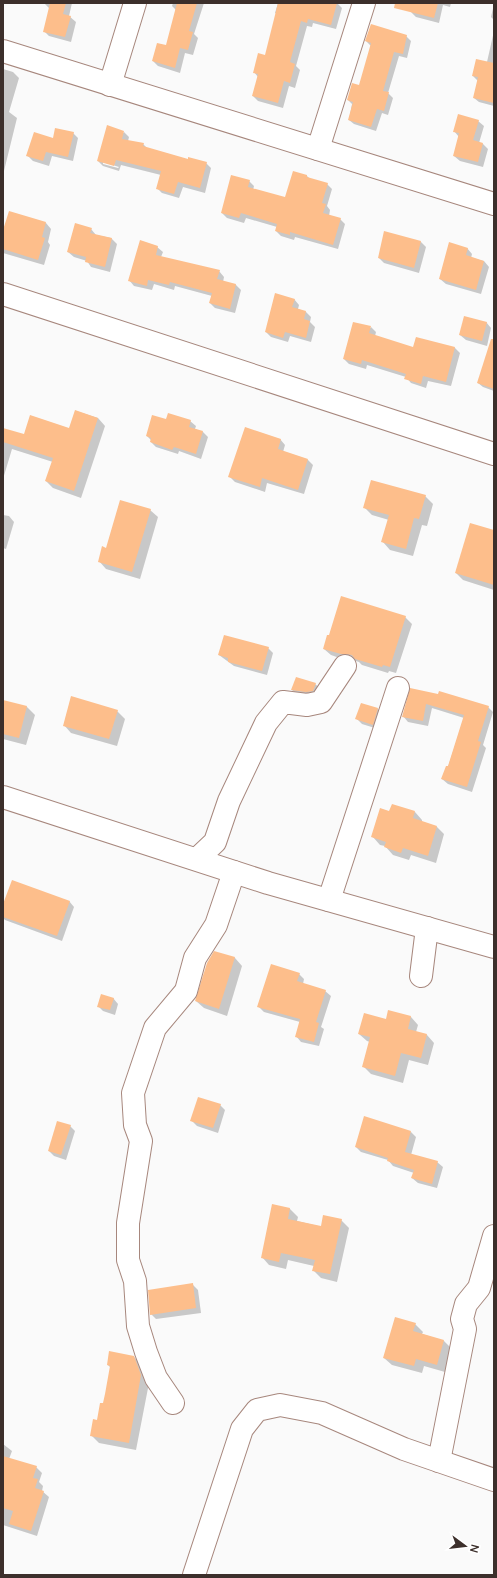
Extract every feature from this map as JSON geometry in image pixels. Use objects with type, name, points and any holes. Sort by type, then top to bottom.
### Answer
[{"type":"street","points":[[110,85],[135,3]]},
{"type":"street","points":[[318,149],[364,3]]},
{"type":"street","points":[[3,51],[494,204]]},
{"type":"street","points":[[3,294],[494,454]]},
{"type":"street","points":[[197,859],[215,842],[229,801],[266,723],[283,702],[307,705],[321,702],[345,666]]},
{"type":"street","points":[[329,900],[398,688]]},
{"type":"street","points":[[3,797],[234,872],[426,928],[493,943]]},
{"type":"street","points":[[173,1403],[156,1378],[146,1352],[138,1326],[135,1281],[128,1260],[128,1223],[141,1141],[135,1126],[133,1093],[156,1028],[186,990],[195,958],[216,925],[234,872]]},
{"type":"street","points":[[421,976],[426,928]]},
{"type":"street","points":[[439,1461],[464,1328],[462,1319],[466,1304],[479,1288],[494,1236]]},
{"type":"street","points":[[194,1575],[242,1429],[257,1410],[280,1405],[322,1413],[404,1449],[494,1480]]},
{"type":"building","points":[[50,3],[66,3],[63,14],[71,16],[65,37],[43,32]]},
{"type":"building","points":[[177,3],[197,3],[189,31],[193,32],[188,50],[180,48],[175,68],[152,61],[157,43],[166,45]]},
{"type":"building","points":[[278,3],[337,3],[331,25],[308,19],[307,23],[301,21],[290,62],[295,64],[290,83],[284,81],[278,103],[252,96],[258,74],[253,73],[258,53],[265,55]]},
{"type":"building","points":[[395,3],[438,3],[434,18],[394,8]]},
{"type":"building","points":[[371,24],[407,35],[403,54],[394,52],[383,91],[389,92],[384,111],[377,109],[371,127],[348,120],[353,102],[347,100],[352,83],[359,85],[371,43],[365,41]]},
{"type":"building","points":[[476,59],[494,63],[494,103],[473,98],[478,77],[472,76]]},
{"type":"building","points":[[458,114],[479,120],[473,140],[483,143],[478,162],[453,156],[459,133],[453,132]]},
{"type":"building","points":[[107,125],[124,131],[122,139],[144,143],[143,146],[188,159],[188,157],[207,162],[200,188],[178,182],[174,194],[156,189],[161,171],[116,160],[114,166],[97,161]]},
{"type":"building","points":[[55,128],[74,132],[68,157],[46,152],[43,161],[26,156],[34,132],[53,138]]},
{"type":"building","points":[[293,171],[328,183],[322,203],[326,204],[323,213],[341,218],[333,245],[290,232],[290,235],[275,231],[277,224],[241,213],[239,218],[221,213],[231,175],[250,180],[248,187],[285,197]]},
{"type":"building","points":[[9,211],[46,222],[42,237],[45,238],[38,260],[3,249],[3,230]]},
{"type":"building","points":[[75,223],[92,228],[90,233],[112,238],[105,267],[85,262],[86,257],[67,252]]},
{"type":"building","points":[[384,231],[421,241],[414,268],[378,258]]},
{"type":"building","points":[[140,240],[158,246],[156,255],[220,270],[217,279],[236,284],[230,309],[209,303],[212,293],[170,282],[169,285],[148,280],[147,286],[128,281]]},
{"type":"building","points":[[449,242],[468,248],[466,255],[484,261],[476,290],[439,279]]},
{"type":"building","points":[[275,293],[295,299],[292,307],[306,311],[304,319],[310,321],[306,338],[285,332],[283,338],[265,332]]},
{"type":"building","points":[[464,316],[487,322],[482,341],[459,335]]},
{"type":"building","points":[[353,322],[371,326],[369,333],[413,347],[416,337],[455,347],[446,382],[423,376],[421,384],[404,379],[406,374],[362,360],[361,364],[343,359]]},
{"type":"building","points":[[491,339],[494,339],[494,389],[477,383]]},
{"type":"building","points":[[75,410],[98,418],[74,491],[45,481],[53,458],[3,442],[3,428],[24,434],[30,415],[69,428]]},
{"type":"building","points":[[168,413],[191,420],[189,427],[203,431],[196,454],[174,447],[172,450],[150,442],[151,438],[146,436],[152,415],[166,419]]},
{"type":"building","points":[[245,427],[281,439],[278,449],[308,459],[298,490],[262,478],[260,487],[228,477]]},
{"type":"building","points":[[371,480],[426,495],[419,519],[414,518],[406,549],[381,542],[389,515],[363,508]]},
{"type":"building","points":[[120,500],[151,509],[132,572],[98,562],[102,546],[106,548]]},
{"type":"building","points":[[470,523],[494,530],[494,585],[455,573]]},
{"type":"building","points":[[341,596],[406,616],[390,667],[383,665],[382,667],[355,659],[352,655],[341,654],[323,649]]},
{"type":"building","points":[[224,635],[269,647],[262,671],[228,662],[228,658],[218,655]]},
{"type":"building","points":[[296,677],[316,683],[313,691],[306,692],[291,690]]},
{"type":"building","points":[[410,688],[438,694],[439,691],[489,706],[478,741],[481,742],[467,787],[441,779],[446,766],[448,766],[464,715],[426,704],[423,721],[402,717]]},
{"type":"building","points":[[71,696],[118,710],[109,739],[63,726]]},
{"type":"building","points":[[3,700],[27,706],[19,738],[3,734]]},
{"type":"building","points":[[361,703],[378,708],[373,725],[355,719]]},
{"type":"building","points":[[392,804],[415,811],[413,818],[437,826],[428,856],[403,848],[401,853],[384,847],[386,842],[371,837],[380,808],[389,811]]},
{"type":"building","points":[[12,880],[70,901],[57,936],[3,917],[3,904]]},
{"type":"building","points":[[214,951],[235,957],[219,1009],[195,1001],[207,963]]},
{"type":"building","points":[[271,964],[300,973],[297,981],[326,990],[316,1022],[319,1023],[314,1042],[295,1037],[300,1019],[257,1007]]},
{"type":"building","points":[[101,994],[114,998],[110,1010],[97,1007]]},
{"type":"building","points":[[388,1010],[411,1016],[408,1029],[427,1034],[421,1058],[401,1053],[395,1076],[362,1067],[370,1037],[358,1034],[364,1013],[386,1019]]},
{"type":"building","points":[[198,1097],[221,1104],[213,1128],[190,1121]]},
{"type":"building","points":[[364,1116],[411,1131],[405,1152],[438,1161],[432,1184],[411,1178],[414,1170],[387,1161],[388,1158],[355,1147]]},
{"type":"building","points":[[57,1121],[71,1125],[61,1155],[48,1151]]},
{"type":"building","points":[[272,1204],[290,1208],[288,1219],[321,1226],[323,1215],[342,1219],[330,1274],[312,1271],[315,1260],[281,1253],[279,1262],[261,1258]]},
{"type":"building","points":[[193,1283],[196,1308],[150,1315],[148,1290]]},
{"type":"building","points":[[395,1317],[416,1323],[413,1331],[444,1340],[437,1365],[416,1359],[414,1366],[383,1358]]},
{"type":"building","points":[[109,1351],[134,1356],[141,1375],[129,1443],[90,1436],[93,1419],[97,1420],[100,1403],[103,1403],[110,1366],[107,1365]]},
{"type":"building","points":[[3,1456],[37,1466],[33,1478],[38,1479],[35,1488],[44,1491],[31,1531],[9,1524],[13,1511],[3,1508]]}]
